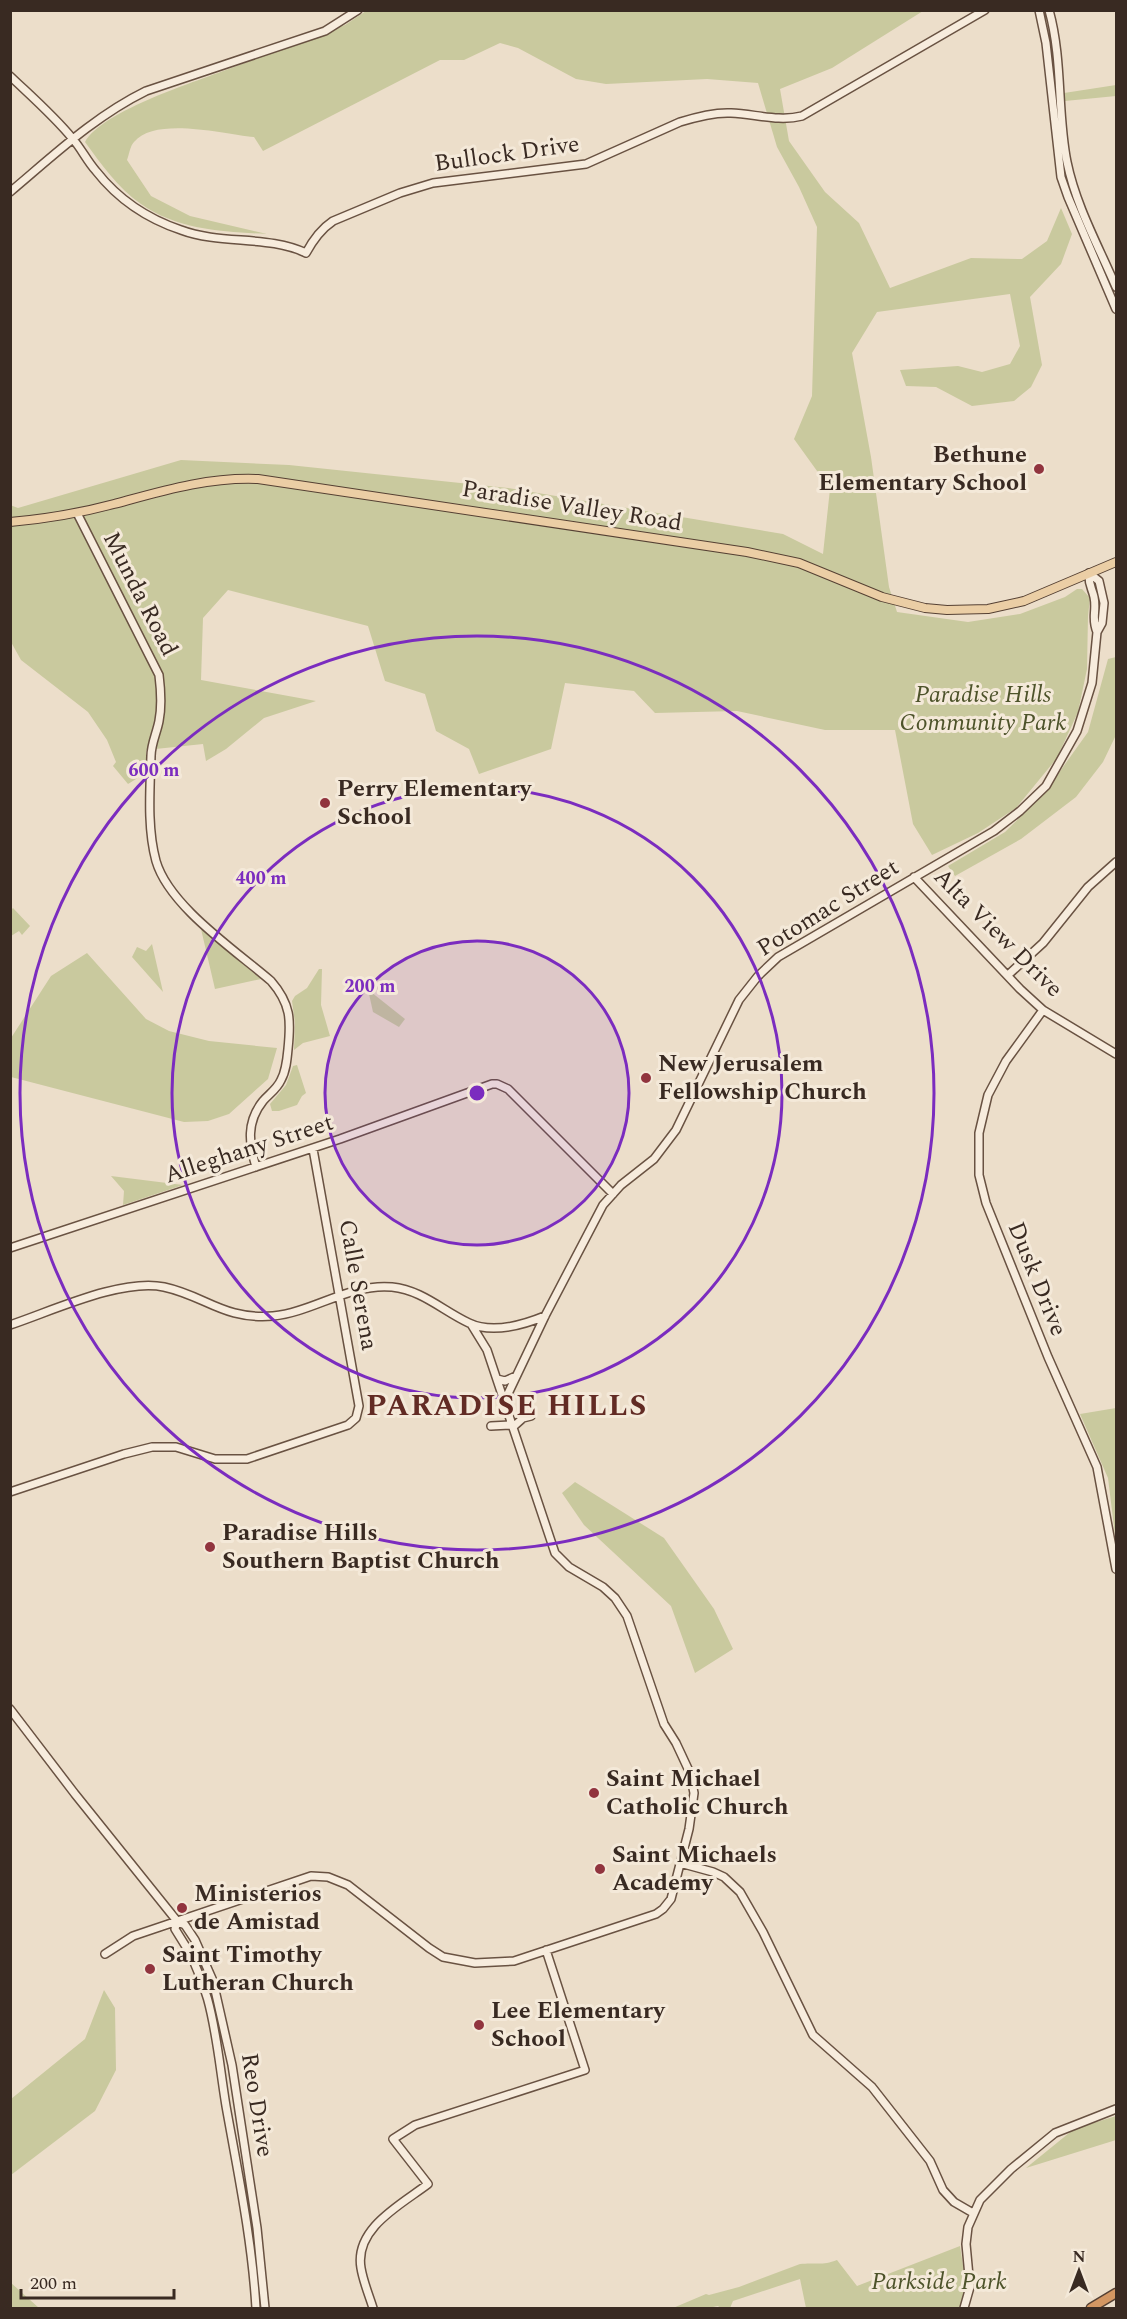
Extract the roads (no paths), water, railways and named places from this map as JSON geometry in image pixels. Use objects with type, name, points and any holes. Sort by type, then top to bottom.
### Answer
[{"type":"highway","points":[[1091,2308],[1116,2293]]},
{"type":"main road","name":"Paradise Valley Road","points":[[10,522],[46,519],[77,513],[200,482],[233,478],[279,482],[755,553],[800,563],[882,597],[925,608],[947,610],[988,609],[1024,601],[1116,562]]},
{"type":"street","points":[[10,192],[111,109],[146,91],[326,31],[358,10]]},
{"type":"street","name":"Bullock Drive","points":[[73,138],[97,172],[121,198],[146,215],[180,230],[205,237],[281,245],[306,253],[313,240],[325,226],[333,221],[414,188],[444,181],[586,164],[601,160],[680,122],[696,117],[730,113],[786,119],[802,116],[984,10]]},
{"type":"street","points":[[1039,10],[1046,43],[1061,177],[1116,309]]},
{"type":"street","points":[[1048,10],[1055,39],[1064,142],[1071,180],[1116,287]]},
{"type":"street","points":[[10,76],[73,138]]},
{"type":"street","name":"Munda Road","points":[[77,513],[159,675],[160,718],[151,753],[151,829],[152,846],[161,874],[180,903],[271,981],[280,992],[290,1014],[286,1066],[281,1081],[263,1101],[252,1124],[250,1143],[256,1167]]},
{"type":"street","name":"Potomac Street","points":[[505,1400],[544,1316],[603,1205],[630,1177],[654,1159],[676,1130],[739,1000],[758,976],[778,957],[994,831],[1020,811],[1046,786],[1068,750],[1092,683],[1097,632],[1093,622],[1095,600],[1088,582],[1089,573]]},
{"type":"street","points":[[1008,975],[1043,942],[1088,887],[1116,862]]},
{"type":"street","name":"Alta View Drive","points":[[914,877],[1043,1010],[1116,1054]]},
{"type":"street","name":"Dusk Drive","points":[[1043,1010],[1005,1061],[988,1095],[979,1133],[980,1175],[986,1203],[1048,1357],[1097,1467],[1116,1569]]},
{"type":"street","name":"Alleghany Street","points":[[10,1248],[313,1149],[486,1085],[497,1084],[508,1089],[613,1194]]},
{"type":"street","name":"Calle Serena","points":[[10,1492],[147,1448],[168,1446],[215,1459],[244,1460],[348,1425],[356,1418],[360,1406],[313,1149]]},
{"type":"street","points":[[10,1325],[119,1288],[137,1285],[167,1287],[222,1310],[250,1316],[294,1312],[339,1296],[371,1288],[401,1288],[425,1296],[471,1324],[486,1328],[532,1322],[544,1316]]},
{"type":"street","points":[[105,1954],[133,1936],[300,1878],[322,1876],[348,1885],[429,1948],[454,1960],[504,1963],[660,1912],[671,1899],[693,1807],[693,1786],[688,1766],[664,1724],[627,1616],[615,1598],[603,1587],[569,1567],[555,1553],[487,1350],[471,1324]]},
{"type":"street","points":[[497,1379],[505,1381],[516,1377]]},
{"type":"street","points":[[491,1426],[513,1426],[523,1418],[531,1416]]},
{"type":"street","name":"Reo Drive","points":[[10,1709],[177,1921],[185,1925],[195,1940],[213,1981],[232,2065],[258,2239],[265,2308]]},
{"type":"street","points":[[680,1863],[716,1874],[728,1880],[740,1892],[763,1932],[813,2035],[872,2087],[930,2161],[943,2190],[954,2202],[973,2213]]},
{"type":"street","name":"Reo Drive","points":[[177,1921],[175,1929],[196,1964],[211,2009],[249,2234],[256,2308]]},
{"type":"street","points":[[373,2308],[360,2262],[368,2235],[375,2226],[428,2184],[393,2139],[415,2125],[585,2070],[546,1950]]},
{"type":"street","points":[[964,2308],[970,2279],[966,2244],[973,2213],[985,2194],[1055,2133],[1078,2122],[1116,2109]]},
{"type":"place","name":"Bethune Elementary School","points":[[1039,469]]},
{"type":"place","name":"Perry Elementary School","points":[[325,803]]},
{"type":"place","name":"New Jerusalem Fellowship Church","points":[[646,1078]]},
{"type":"place","name":"Paradise Hills Southern Baptist Church","points":[[210,1547]]},
{"type":"place","name":"Saint Michael Catholic Church","points":[[594,1793]]},
{"type":"place","name":"Saint Michaels Academy","points":[[600,1869]]},
{"type":"place","name":"Ministerios de Amistad","points":[[182,1908]]},
{"type":"place","name":"Saint Timothy Lutheran Church","points":[[150,1969]]},
{"type":"place","name":"Lee Elementary School","points":[[479,2025]]},
{"type":"district","name":"PARADISE HILLS","points":[[507,1406]]},
{"type":"park label","name":"Paradise Hills Community Park","points":[[983,709]]},
{"type":"park label","name":"Parkside Park","points":[[939,2282]]}]
